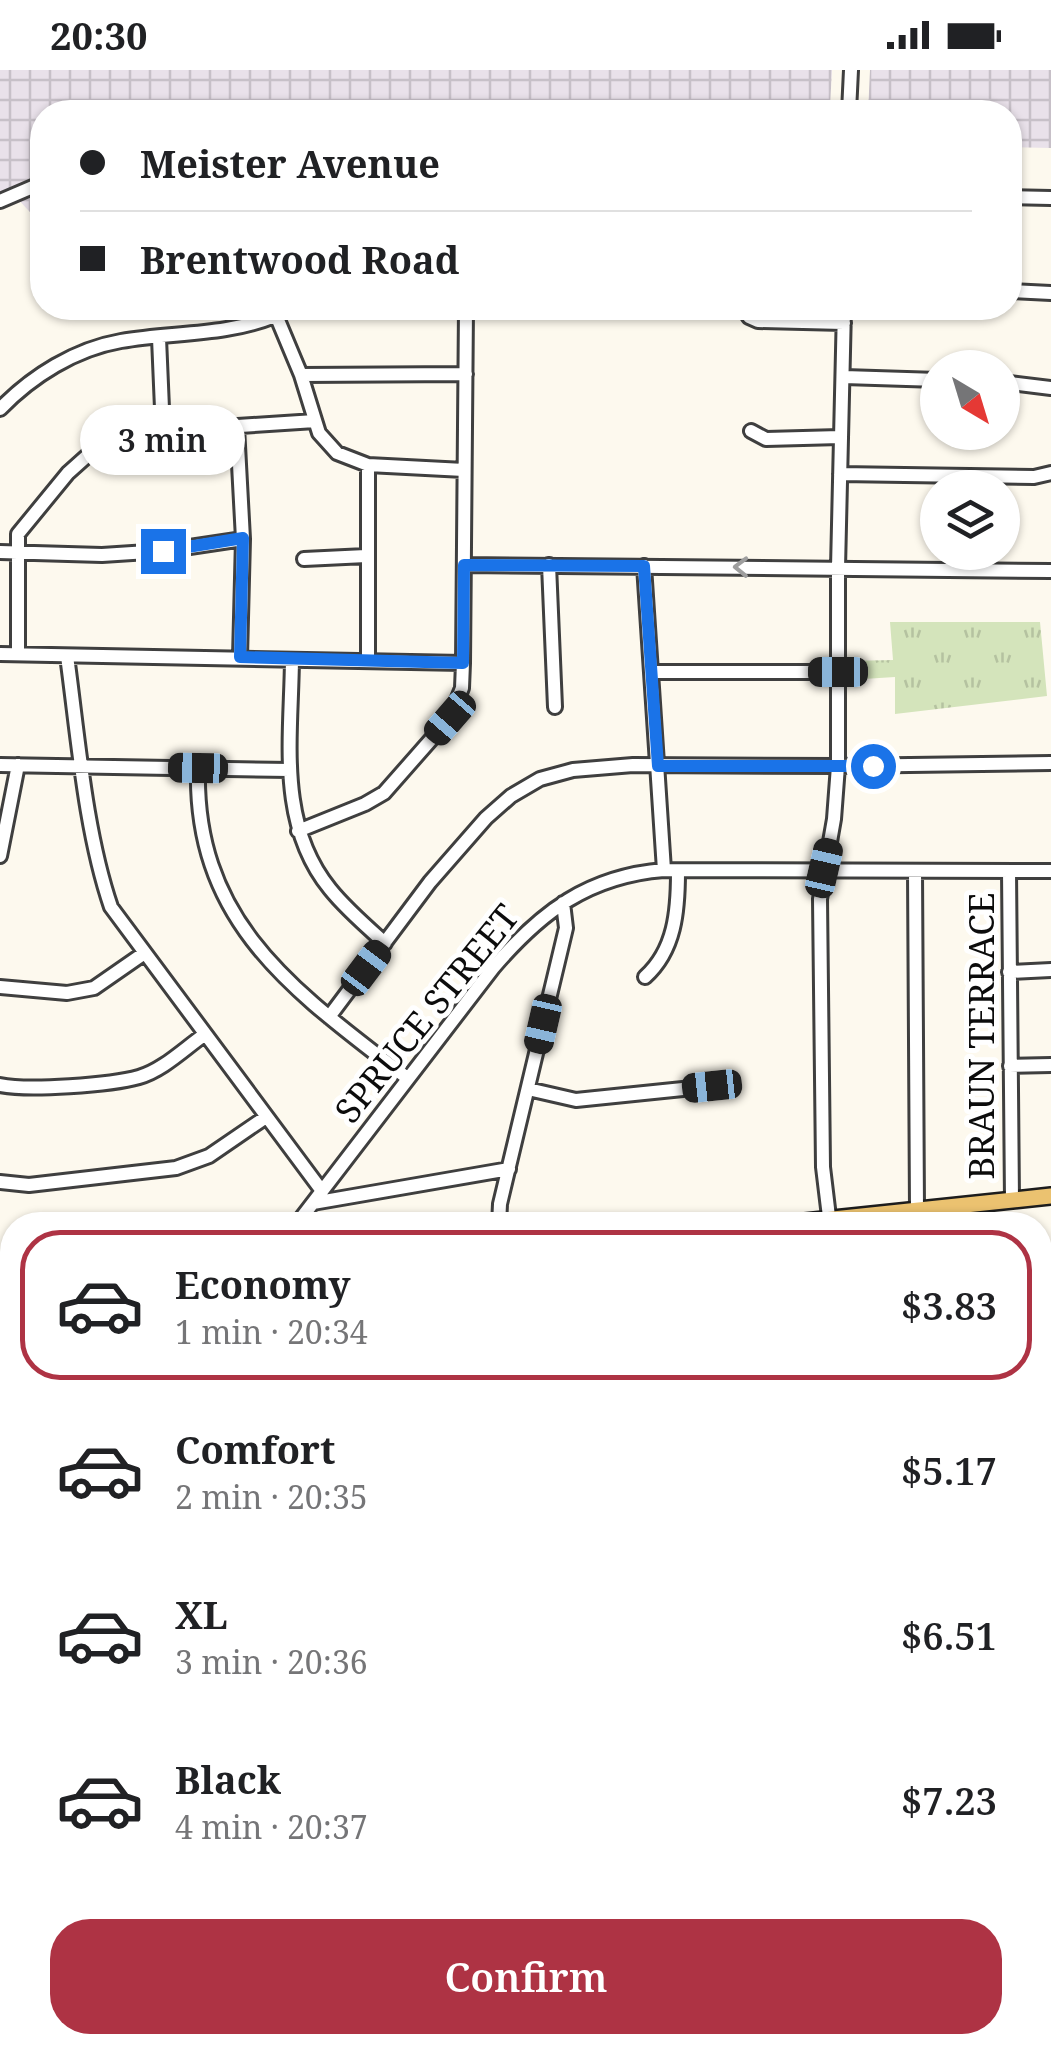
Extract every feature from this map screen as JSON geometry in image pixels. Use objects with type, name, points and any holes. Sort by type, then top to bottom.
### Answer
[{"type":"main road","points":[[897,1212],[1051,1196]]},
{"type":"street","points":[[850,100],[851,70]]},
{"type":"street","points":[[0,201],[30,188]]},
{"type":"street","points":[[1022,197],[1051,198]]},
{"type":"street","points":[[1022,292],[1051,293]]},
{"type":"street","points":[[0,409],[35,378],[74,356],[119,342],[240,329],[258,320]]},
{"type":"street","points":[[277,320],[322,439],[337,453],[368,465],[464,470]]},
{"type":"street","points":[[298,832],[384,792],[450,718],[462,688],[466,320]]},
{"type":"street","points":[[756,320],[844,323],[838,766],[820,900],[823,1167],[829,1212]]},
{"type":"street","points":[[159,338],[162,432]]},
{"type":"street","points":[[301,375],[466,374]]},
{"type":"street","points":[[844,377],[920,379]]},
{"type":"street","points":[[1020,384],[1051,388]]},
{"type":"street","points":[[18,654],[18,534],[76,465],[120,439],[162,432],[316,421]]},
{"type":"street","points":[[237,427],[243,538],[240,657]]},
{"type":"street","points":[[751,431],[766,439],[840,437]]},
{"type":"street","points":[[368,465],[368,661]]},
{"type":"street","points":[[840,474],[1034,476],[1051,472]]},
{"type":"street","points":[[0,552],[102,555],[163,551],[243,538]]},
{"type":"street","points":[[304,559],[366,556]]},
{"type":"street","points":[[464,565],[1051,571]]},
{"type":"street","points":[[550,566],[555,707]]},
{"type":"street","points":[[644,566],[658,766],[678,915],[659,964],[644,977]]},
{"type":"street","points":[[0,654],[463,663]]},
{"type":"street","points":[[68,656],[82,766],[104,887],[121,924],[322,1190]]},
{"type":"street","points":[[292,660],[290,770],[298,832],[307,855],[330,890],[385,943]]},
{"type":"street","points":[[651,672],[838,672]]},
{"type":"street","points":[[329,1017],[430,882],[486,818],[511,796],[540,779],[564,772],[633,765],[1051,762]]},
{"type":"street","points":[[0,765],[290,770]]},
{"type":"street","points":[[0,856],[18,765]]},
{"type":"street","points":[[198,768],[199,823],[216,881],[259,950],[286,980],[407,1078]]},
{"type":"street","name":"SPRUCE STREET","points":[[306,1212],[522,934],[563,903],[620,876],[824,868],[1051,871]]},
{"type":"street","name":"BRAUN TERRACE","points":[[1009,871],[1012,1200]]},
{"type":"street","points":[[915,872],[917,1209]]},
{"type":"street","points":[[500,1212],[566,928],[563,903]]},
{"type":"street","points":[[0,987],[68,993],[94,988],[143,954]]},
{"type":"street","points":[[1010,972],[1051,970]]},
{"type":"street","points":[[0,1085],[22,1090],[138,1078],[204,1035]]},
{"type":"street","points":[[1010,1066],[1051,1065]]},
{"type":"street","points":[[528,1089],[576,1100],[712,1086]]},
{"type":"street","points":[[0,1182],[30,1185],[176,1168],[209,1156],[266,1117]]},
{"type":"street","points":[[313,1203],[508,1169]]},
{"type":"street","points":[[939,1206],[939,1212]]},
{"type":"shaded area","points":[[0,70],[832,70],[830,100],[30,100],[30,212],[14,195],[0,201]]},
{"type":"shaded area","points":[[870,70],[1051,70],[1051,148],[1022,147],[1022,100],[869,100]]},
{"type":"green space","points":[[890,622],[1040,622],[1047,696],[895,714],[895,677],[848,680],[847,661],[893,660]]},
{"type":"route","points":[[163,551],[243,538],[240,657],[292,660],[463,663],[464,565],[644,566],[658,766],[873,766]]}]
